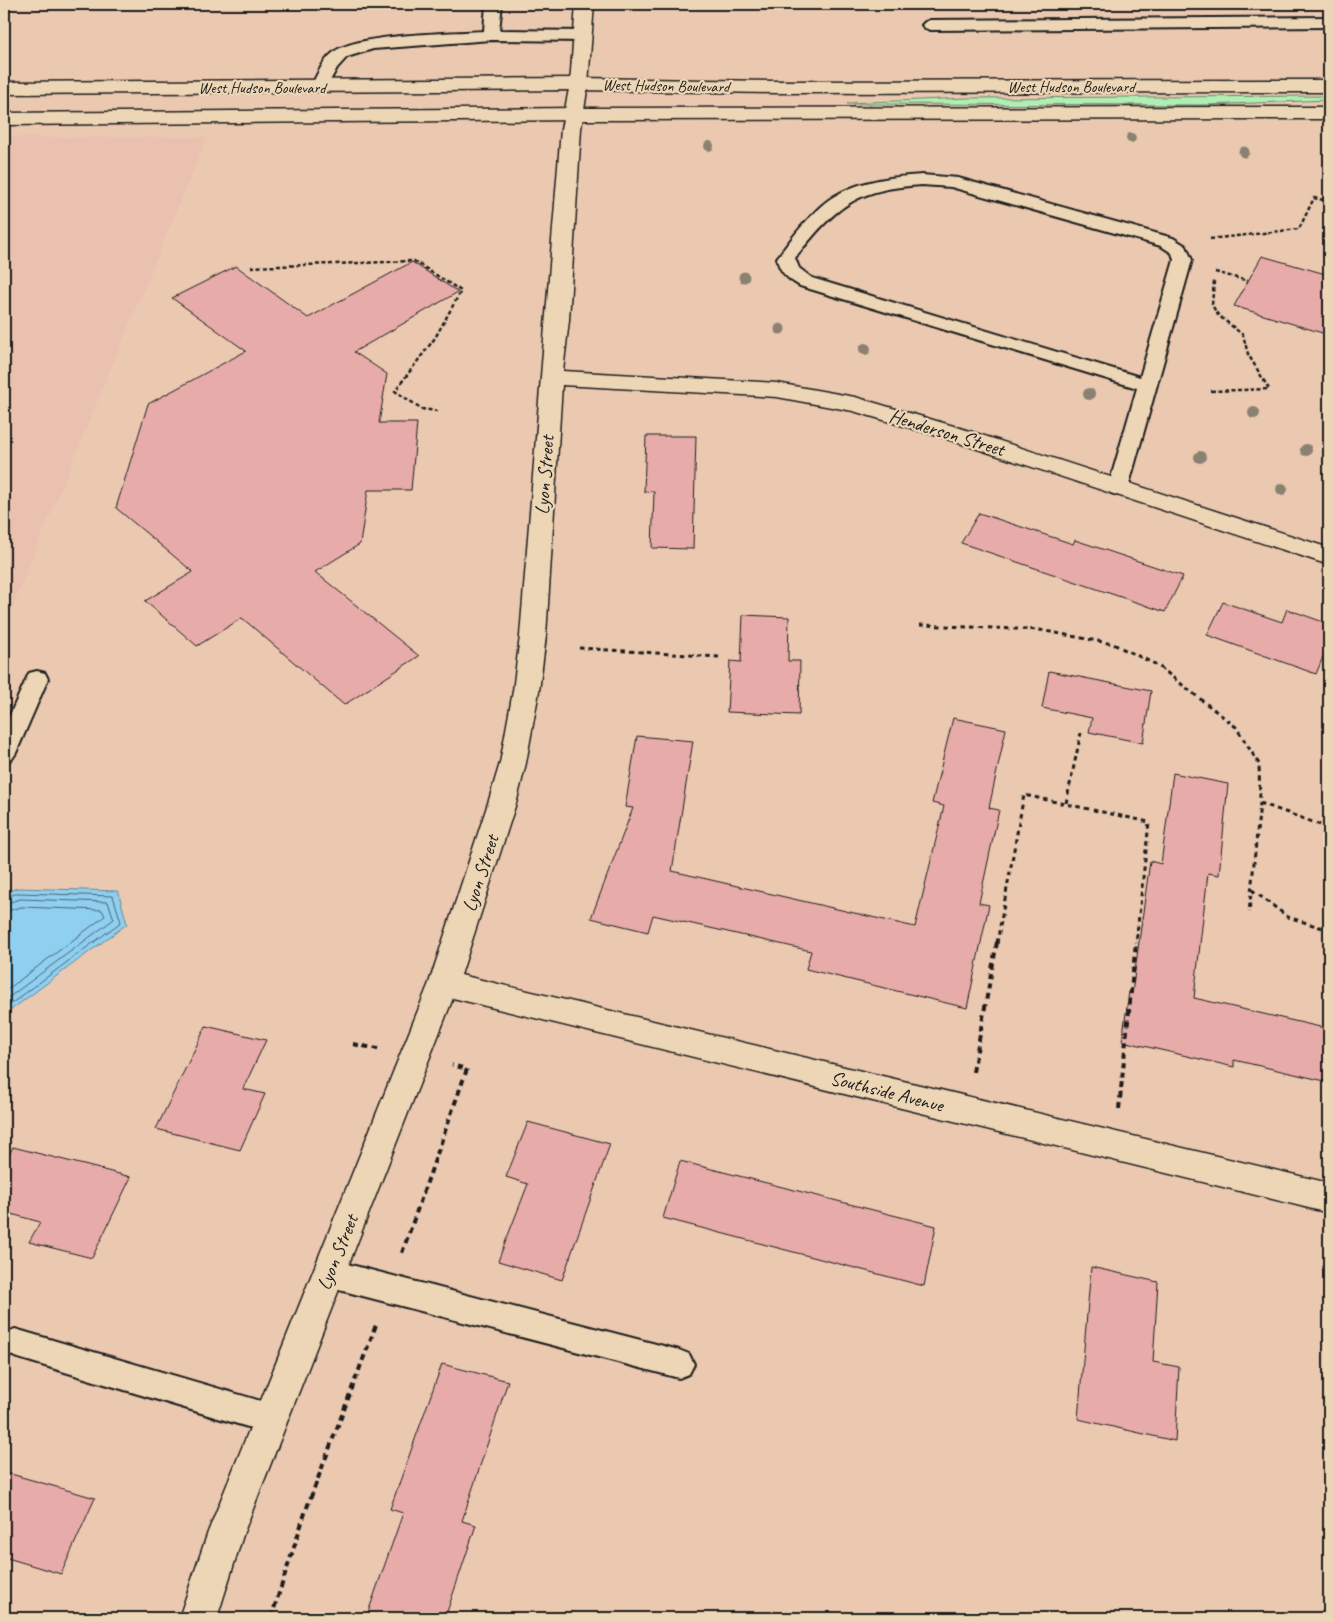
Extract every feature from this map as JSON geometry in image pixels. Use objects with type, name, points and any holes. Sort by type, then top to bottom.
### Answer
[{"type":"street","name":"Lyon Street","points":[[198,1618],[226,1532],[444,984],[513,763],[526,691],[533,636],[571,130],[579,84],[586,4]]},
{"type":"street","name":"West Hudson Boulevard","points":[[4,88],[579,84],[777,87],[1329,86]]},
{"type":"street","name":"West Hudson Boulevard","points":[[4,118],[574,114],[1329,113]]},
{"type":"street","name":"Henderson Street","points":[[551,377],[777,390],[856,404],[949,432],[1329,557]]},
{"type":"street","name":"Southside Avenue","points":[[444,984],[1329,1198]]},
{"type":"lane","points":[[491,35],[494,4]]},
{"type":"lane","points":[[930,25],[1329,22]]},
{"type":"lane","points":[[319,87],[330,66],[341,54],[371,44],[491,35],[583,36]]},
{"type":"lane","points":[[1118,488],[1183,260],[1180,250],[1167,242],[952,182],[933,179],[909,179],[878,185],[850,195],[831,206],[786,258],[787,266],[793,274],[806,282],[1147,385]]},
{"type":"lane","points":[[4,753],[37,679]]},
{"type":"lane","points":[[328,1273],[679,1364]]},
{"type":"lane","points":[[15,1343],[271,1419]]},
{"type":"path","points":[[1205,239],[1299,229],[1314,198],[1329,202]]},
{"type":"path","points":[[251,267],[414,261],[461,291],[435,338],[395,391],[422,409],[437,411]]},
{"type":"path","points":[[1211,264],[1215,272],[1211,293],[1212,305],[1218,315],[1243,335],[1248,354],[1269,389],[1211,390]]},
{"type":"path","points":[[1215,272],[1248,280]]},
{"type":"path","points":[[920,624],[1040,630],[1113,644],[1157,665],[1236,727],[1259,764],[1260,803],[1249,912]]},
{"type":"path","points":[[579,648],[719,657]]},
{"type":"path","points":[[1066,803],[1081,733]]},
{"type":"path","points":[[972,1080],[1024,795],[1149,822],[1118,1115]]},
{"type":"path","points":[[1260,803],[1329,828]]},
{"type":"path","points":[[1252,890],[1288,917],[1329,930]]},
{"type":"shaded area","points":[[4,137],[207,137],[4,626]]},
{"type":"green space","points":[[1329,96],[1329,100],[1206,105],[847,104],[967,98]]},
{"type":"water","points":[[17,888],[118,891],[127,924],[4,1015],[4,893]]},
{"type":"building","points":[[1262,256],[1329,275],[1329,335],[1234,306]]},
{"type":"building","points":[[412,262],[458,292],[354,352],[387,374],[379,423],[417,423],[411,490],[368,490],[360,544],[315,572],[419,656],[344,705],[242,618],[197,646],[145,601],[193,572],[116,508],[148,404],[246,351],[172,298],[236,266],[308,318]]},
{"type":"building","points":[[646,436],[696,436],[693,549],[652,548],[654,492],[644,491]]},
{"type":"building","points":[[979,513],[1073,544],[1075,540],[1183,576],[1165,612],[961,543]]},
{"type":"building","points":[[1223,602],[1282,622],[1287,609],[1329,624],[1329,642],[1316,674],[1207,635]]},
{"type":"building","points":[[743,615],[789,617],[788,661],[800,661],[799,715],[727,712],[730,661],[741,662]]},
{"type":"building","points":[[1049,671],[1151,691],[1143,743],[1089,732],[1092,718],[1042,708]]},
{"type":"building","points":[[953,718],[1006,729],[989,808],[999,810],[979,903],[989,905],[967,1008],[806,969],[811,951],[653,915],[648,932],[591,918],[633,808],[625,807],[637,736],[693,741],[672,871],[915,927],[944,806],[932,803]]},
{"type":"building","points":[[1173,773],[1228,784],[1219,875],[1208,873],[1194,998],[1329,1029],[1329,1082],[1234,1060],[1234,1067],[1122,1041],[1129,992],[1132,993],[1150,861],[1161,864]]},
{"type":"building","points":[[206,1026],[266,1040],[243,1089],[265,1094],[240,1150],[156,1129]]},
{"type":"building","points":[[528,1122],[610,1144],[562,1280],[498,1261],[528,1184],[506,1177]]},
{"type":"building","points":[[13,1147],[131,1177],[92,1258],[29,1242],[40,1222],[4,1212],[4,1164]]},
{"type":"building","points":[[680,1161],[936,1226],[924,1286],[663,1218]]},
{"type":"building","points":[[1091,1267],[1158,1282],[1153,1362],[1179,1367],[1175,1441],[1078,1419]]},
{"type":"building","points":[[442,1364],[508,1381],[462,1521],[476,1525],[445,1618],[366,1618],[403,1513],[390,1509]]},
{"type":"building","points":[[4,1472],[95,1498],[61,1574],[4,1557]]}]
